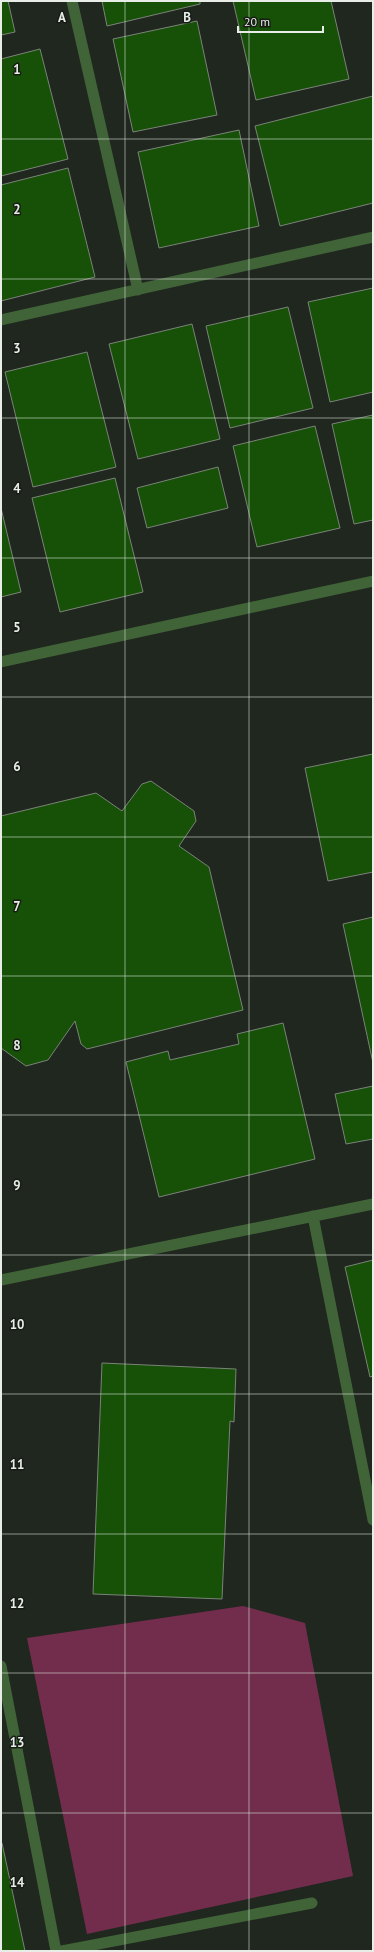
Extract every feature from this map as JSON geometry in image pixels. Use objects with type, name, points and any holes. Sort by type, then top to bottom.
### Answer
[{"type":"lane","points":[[72,1],[138,290]]},
{"type":"lane","points":[[1,320],[373,237]]},
{"type":"lane","points":[[1,662],[373,581]]},
{"type":"lane","points":[[1,1280],[373,1204]]},
{"type":"lane","points":[[313,1216],[373,1520]]},
{"type":"lane","points":[[1,1666],[56,1951]]},
{"type":"lane","points":[[62,1951],[312,1903]]},
{"type":"shaded area","points":[[243,1606],[305,1623],[353,1876],[87,1934],[27,1638]]},
{"type":"building","points":[[1,1],[8,1],[15,32],[1,35]]},
{"type":"building","points":[[102,1],[200,1],[200,4],[107,26]]},
{"type":"building","points":[[233,1],[331,1],[349,79],[256,100]]},
{"type":"building","points":[[197,21],[217,115],[133,132],[113,39]]},
{"type":"building","points":[[40,49],[68,159],[1,176],[1,59]]},
{"type":"building","points":[[373,96],[373,203],[280,226],[255,126]]},
{"type":"building","points":[[239,130],[259,226],[159,248],[138,152]]},
{"type":"building","points":[[68,168],[95,277],[1,301],[1,185]]},
{"type":"building","points":[[373,288],[373,392],[330,402],[308,302]]},
{"type":"building","points":[[288,307],[313,408],[230,428],[206,326]]},
{"type":"building","points":[[192,324],[220,439],[138,459],[109,344]]},
{"type":"building","points":[[87,352],[116,467],[33,487],[5,372]]},
{"type":"building","points":[[373,415],[373,520],[354,524],[332,424]]},
{"type":"building","points":[[315,426],[340,528],[257,547],[233,446]]},
{"type":"building","points":[[218,467],[228,508],[147,528],[137,488]]},
{"type":"building","points":[[115,478],[143,592],[60,612],[32,498]]},
{"type":"building","points":[[1,508],[21,592],[1,597]]},
{"type":"building","points":[[373,754],[373,872],[328,881],[305,768]]},
{"type":"building","points":[[151,781],[194,811],[196,821],[179,846],[209,867],[243,1010],[87,1049],[81,1044],[75,1021],[48,1060],[26,1066],[1,1048],[1,816],[96,793],[122,811],[142,784]]},
{"type":"building","points":[[373,917],[373,1063],[343,924]]},
{"type":"building","points":[[283,1023],[315,1159],[159,1197],[126,1062],[168,1051],[170,1060],[239,1044],[237,1034]]},
{"type":"building","points":[[373,1086],[373,1139],[346,1144],[335,1094]]},
{"type":"building","points":[[373,1260],[373,1376],[370,1377],[345,1267]]},
{"type":"building","points":[[102,1363],[236,1369],[234,1422],[230,1421],[222,1599],[93,1594]]},
{"type":"building","points":[[2,1843],[25,1951],[1,1951]]}]
